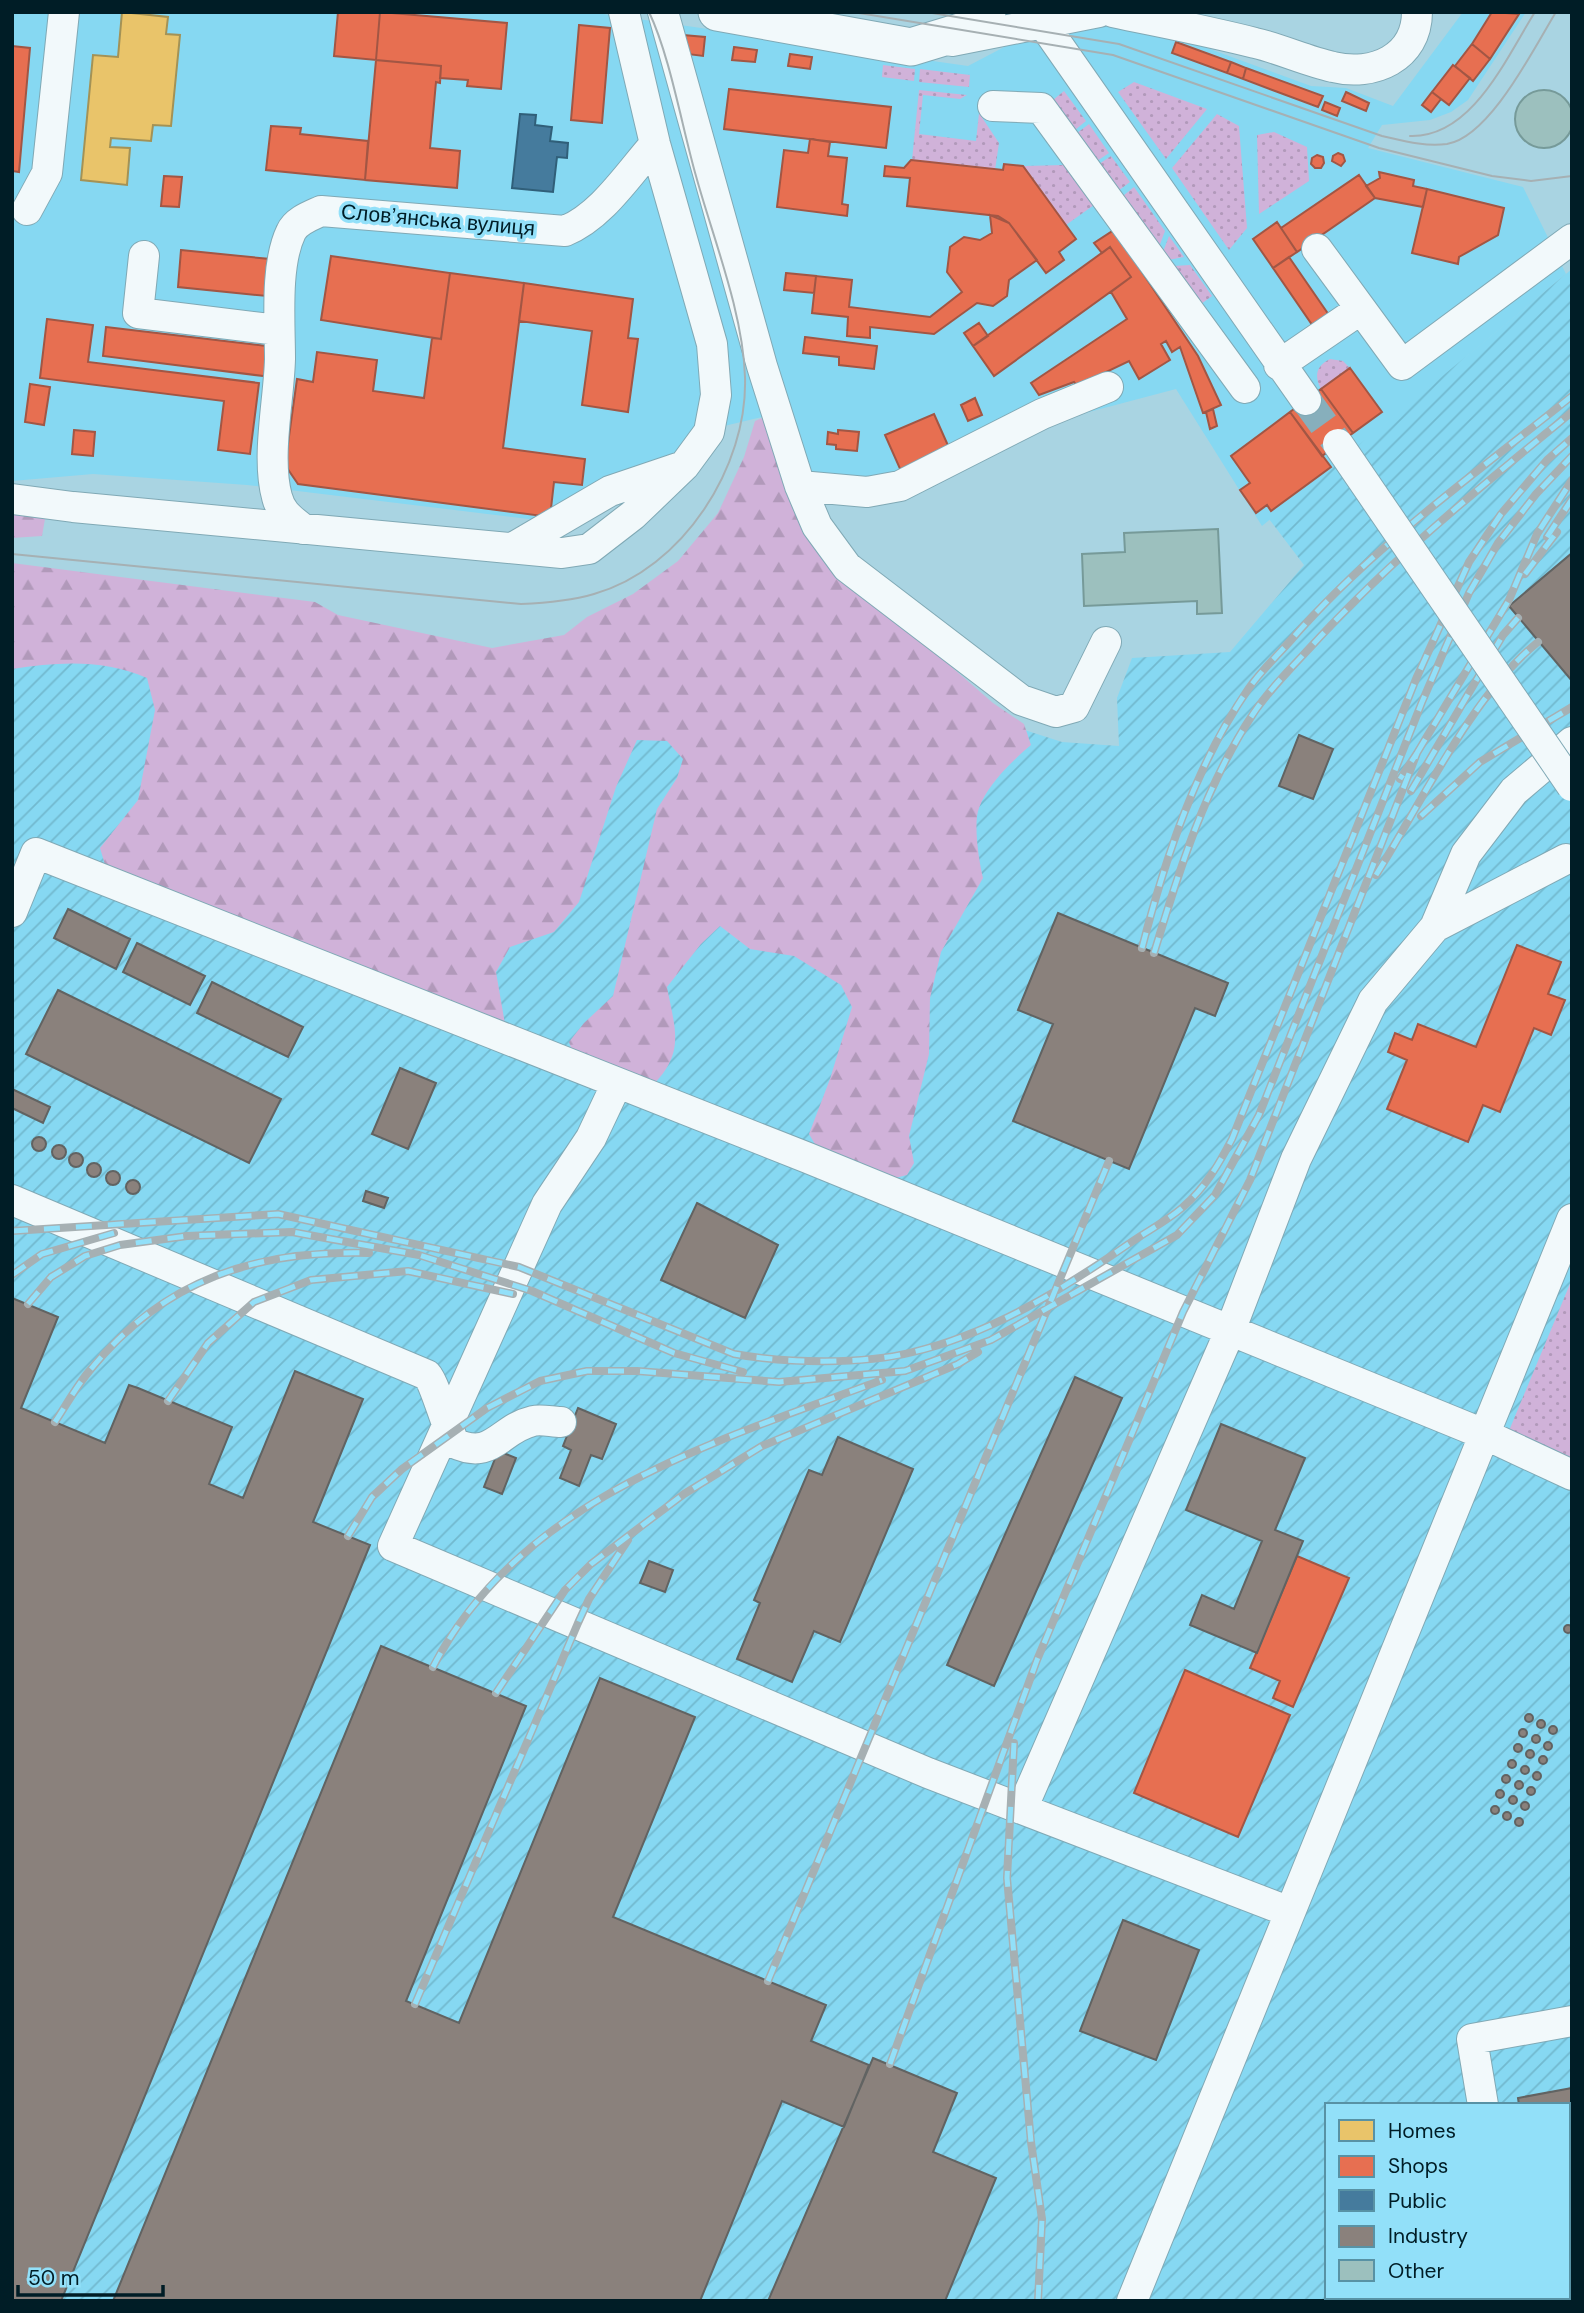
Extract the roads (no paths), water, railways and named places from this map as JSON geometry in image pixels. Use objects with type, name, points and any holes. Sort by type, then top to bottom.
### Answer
[{"type":"main road","points":[[717,12],[911,47],[970,29],[987,12]]},
{"type":"street","points":[[27,210],[47,173],[64,12]]},
{"type":"street","points":[[12,499],[562,553],[589,549],[633,515],[684,466],[709,432],[716,395],[712,344],[655,144],[624,12]]},
{"type":"street","points":[[663,12],[762,366],[800,486],[817,526],[847,567],[1021,700],[1056,712],[1074,707],[1106,642]]},
{"type":"street","points":[[911,47],[993,34],[1038,17],[1100,12]]},
{"type":"street","points":[[1113,12],[1257,43],[1334,67],[1356,70],[1392,60],[1408,48],[1415,34],[1419,15]]},
{"type":"street","points":[[1038,17],[1306,400]]},
{"type":"street","points":[[993,106],[1041,108],[1245,388]]},
{"type":"street","name":"Словʼянська вулиця","points":[[303,529],[282,511],[276,495],[274,414],[280,361],[278,330],[286,245],[292,228],[321,211],[565,231],[579,225],[596,210],[655,144]]},
{"type":"street","points":[[1317,249],[1402,365],[1572,239]]},
{"type":"street","points":[[144,257],[138,313],[278,330]]},
{"type":"street","points":[[1279,365],[1361,309]]},
{"type":"street","points":[[800,486],[867,492],[900,486],[1042,414],[1108,387]]},
{"type":"street","points":[[1338,444],[1572,786]]},
{"type":"street","points":[[514,547],[610,491],[684,466]]},
{"type":"street","points":[[1022,1809],[1230,1331],[1296,1159],[1373,1000],[1435,926],[1466,854],[1514,791],[1572,742]]},
{"type":"street","points":[[12,912],[24,848],[617,1083],[1230,1331],[1486,1435],[1572,1475]]},
{"type":"street","points":[[1435,926],[1566,859]]},
{"type":"street","points":[[617,1083],[591,1138],[547,1204],[393,1546],[916,1768],[1290,1912]]},
{"type":"street","points":[[12,1199],[426,1375],[434,1382],[436,1401],[454,1443],[470,1450],[488,1448],[516,1428],[536,1420],[561,1422]]},
{"type":"street","points":[[1132,2301],[1572,1219]]},
{"type":"street","points":[[1483,2103],[1472,2039],[1572,2021]]},
{"type":"tunnel","points":[[1306,400],[1338,444]]},
{"type":"tram line","points":[[12,554],[521,604],[594,594],[626,581],[656,562],[682,538],[704,510],[722,478],[735,445],[743,411],[745,377],[733,301],[696,176],[669,70],[649,12]]},
{"type":"tram line","points":[[853,12],[1113,55],[1379,148],[1492,176],[1531,181],[1572,176]]},
{"type":"tram line","points":[[926,12],[1119,44],[1382,136],[1431,145],[1447,144],[1463,138],[1495,109],[1556,12]]},
{"type":"tram line","points":[[1410,136],[1432,133],[1452,124],[1469,110],[1499,72],[1535,12]]},
{"type":"railway","points":[[1142,948],[1184,813],[1213,748],[1254,682],[1323,606],[1390,542],[1572,396]]},
{"type":"railway","points":[[1154,953],[1207,800],[1236,742],[1260,704],[1348,607],[1441,521],[1572,412]]},
{"type":"railway","points":[[12,1231],[278,1214],[519,1267],[734,1354],[776,1359],[848,1361],[913,1352],[943,1344],[1026,1308],[1079,1277],[1177,1212],[1205,1184],[1217,1166],[1232,1139],[1416,679],[1469,562],[1501,514],[1547,460],[1572,438]]},
{"type":"railway","points":[[348,1536],[372,1497],[402,1469],[487,1408],[540,1381],[587,1371],[637,1371],[779,1382],[905,1371],[991,1340],[1177,1235],[1215,1195],[1259,1115],[1422,702],[1469,593],[1498,543],[1536,494],[1572,456]]},
{"type":"railway","points":[[1417,753],[1509,600],[1537,534],[1572,480]]},
{"type":"railway","points":[[1547,537],[1572,499]]},
{"type":"railway","points":[[1525,574],[1557,532]]},
{"type":"railway","points":[[1411,791],[1503,635],[1518,618]]},
{"type":"railway","points":[[1376,875],[1470,720],[1491,690],[1538,642]]},
{"type":"railway","points":[[1421,816],[1480,762],[1572,707]]},
{"type":"railway","points":[[890,2064],[1037,1660],[1183,1312],[1250,1180],[1417,753],[1400,779]]},
{"type":"railway","points":[[768,1981],[1109,1161]]},
{"type":"railway","points":[[28,1304],[51,1277],[85,1256],[120,1245],[187,1236],[292,1232],[419,1255],[532,1291],[674,1353],[743,1372]]},
{"type":"railway","points":[[12,1275],[42,1254],[114,1233]]},
{"type":"railway","points":[[55,1422],[86,1375],[120,1338],[150,1312],[182,1292],[215,1276],[288,1257],[369,1253]]},
{"type":"railway","points":[[168,1401],[208,1343],[254,1302],[311,1280],[408,1271],[513,1294]]},
{"type":"railway","points":[[496,1693],[565,1590],[591,1564],[684,1494],[762,1446],[958,1364],[978,1352]]},
{"type":"railway","points":[[433,1667],[471,1608],[517,1559],[570,1518],[628,1483],[690,1453],[882,1380]]},
{"type":"railway","points":[[415,2004],[589,1599],[628,1540]]},
{"type":"railway","points":[[1014,1743],[1007,1878],[1031,2142],[1042,2219],[1038,2301]]}]
